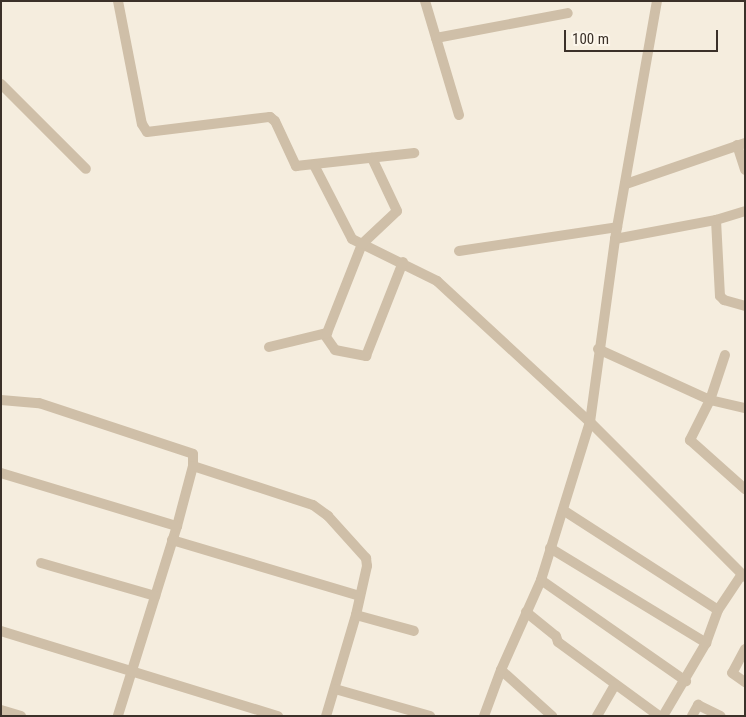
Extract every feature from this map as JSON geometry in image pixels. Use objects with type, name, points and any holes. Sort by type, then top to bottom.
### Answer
[{"type":"street","points":[[118,1],[142,124],[147,132],[272,117],[295,165],[314,165],[414,153]]},
{"type":"street","points":[[426,1],[459,115]]},
{"type":"street","points":[[484,716],[501,670],[541,580],[590,422],[598,349],[615,239],[658,1]]},
{"type":"street","points":[[436,38],[568,13]]},
{"type":"street","points":[[1,84],[86,169]]},
{"type":"street","points":[[626,184],[741,144],[745,170]]},
{"type":"street","points":[[269,347],[324,334],[329,330],[362,244],[397,209],[372,158]]},
{"type":"street","points":[[314,165],[352,239],[403,262],[437,281],[590,422],[744,575],[718,610],[706,644],[686,681],[663,716]]},
{"type":"street","points":[[615,239],[716,220],[745,211]]},
{"type":"street","points":[[716,220],[720,296],[724,300],[745,306]]},
{"type":"street","points":[[459,251],[617,227]]},
{"type":"street","points":[[324,334],[334,350],[366,356],[403,262]]},
{"type":"street","points":[[598,349],[710,400],[745,408]]},
{"type":"street","points":[[725,355],[710,400],[690,442],[745,489]]},
{"type":"street","points":[[1,400],[39,403],[189,450],[193,454],[193,466],[172,540],[118,716]]},
{"type":"street","points":[[193,466],[305,502],[324,512],[366,558],[367,566],[356,615],[326,716]]},
{"type":"street","points":[[1,473],[176,526]]},
{"type":"street","points":[[563,510],[718,610]]},
{"type":"street","points":[[172,540],[360,596]]},
{"type":"street","points":[[550,548],[706,644]]},
{"type":"street","points":[[41,563],[155,596]]},
{"type":"street","points":[[541,580],[686,681]]},
{"type":"street","points":[[526,612],[556,636],[558,642],[659,716]]},
{"type":"street","points":[[356,615],[414,631]]},
{"type":"street","points":[[1,631],[278,716]]},
{"type":"street","points":[[745,649],[732,673],[745,682]]},
{"type":"street","points":[[501,670],[552,716]]},
{"type":"street","points":[[597,716],[615,685]]},
{"type":"street","points":[[335,689],[430,716]]},
{"type":"street","points":[[692,716],[699,705],[721,716]]},
{"type":"street","points":[[1,710],[21,716]]}]
